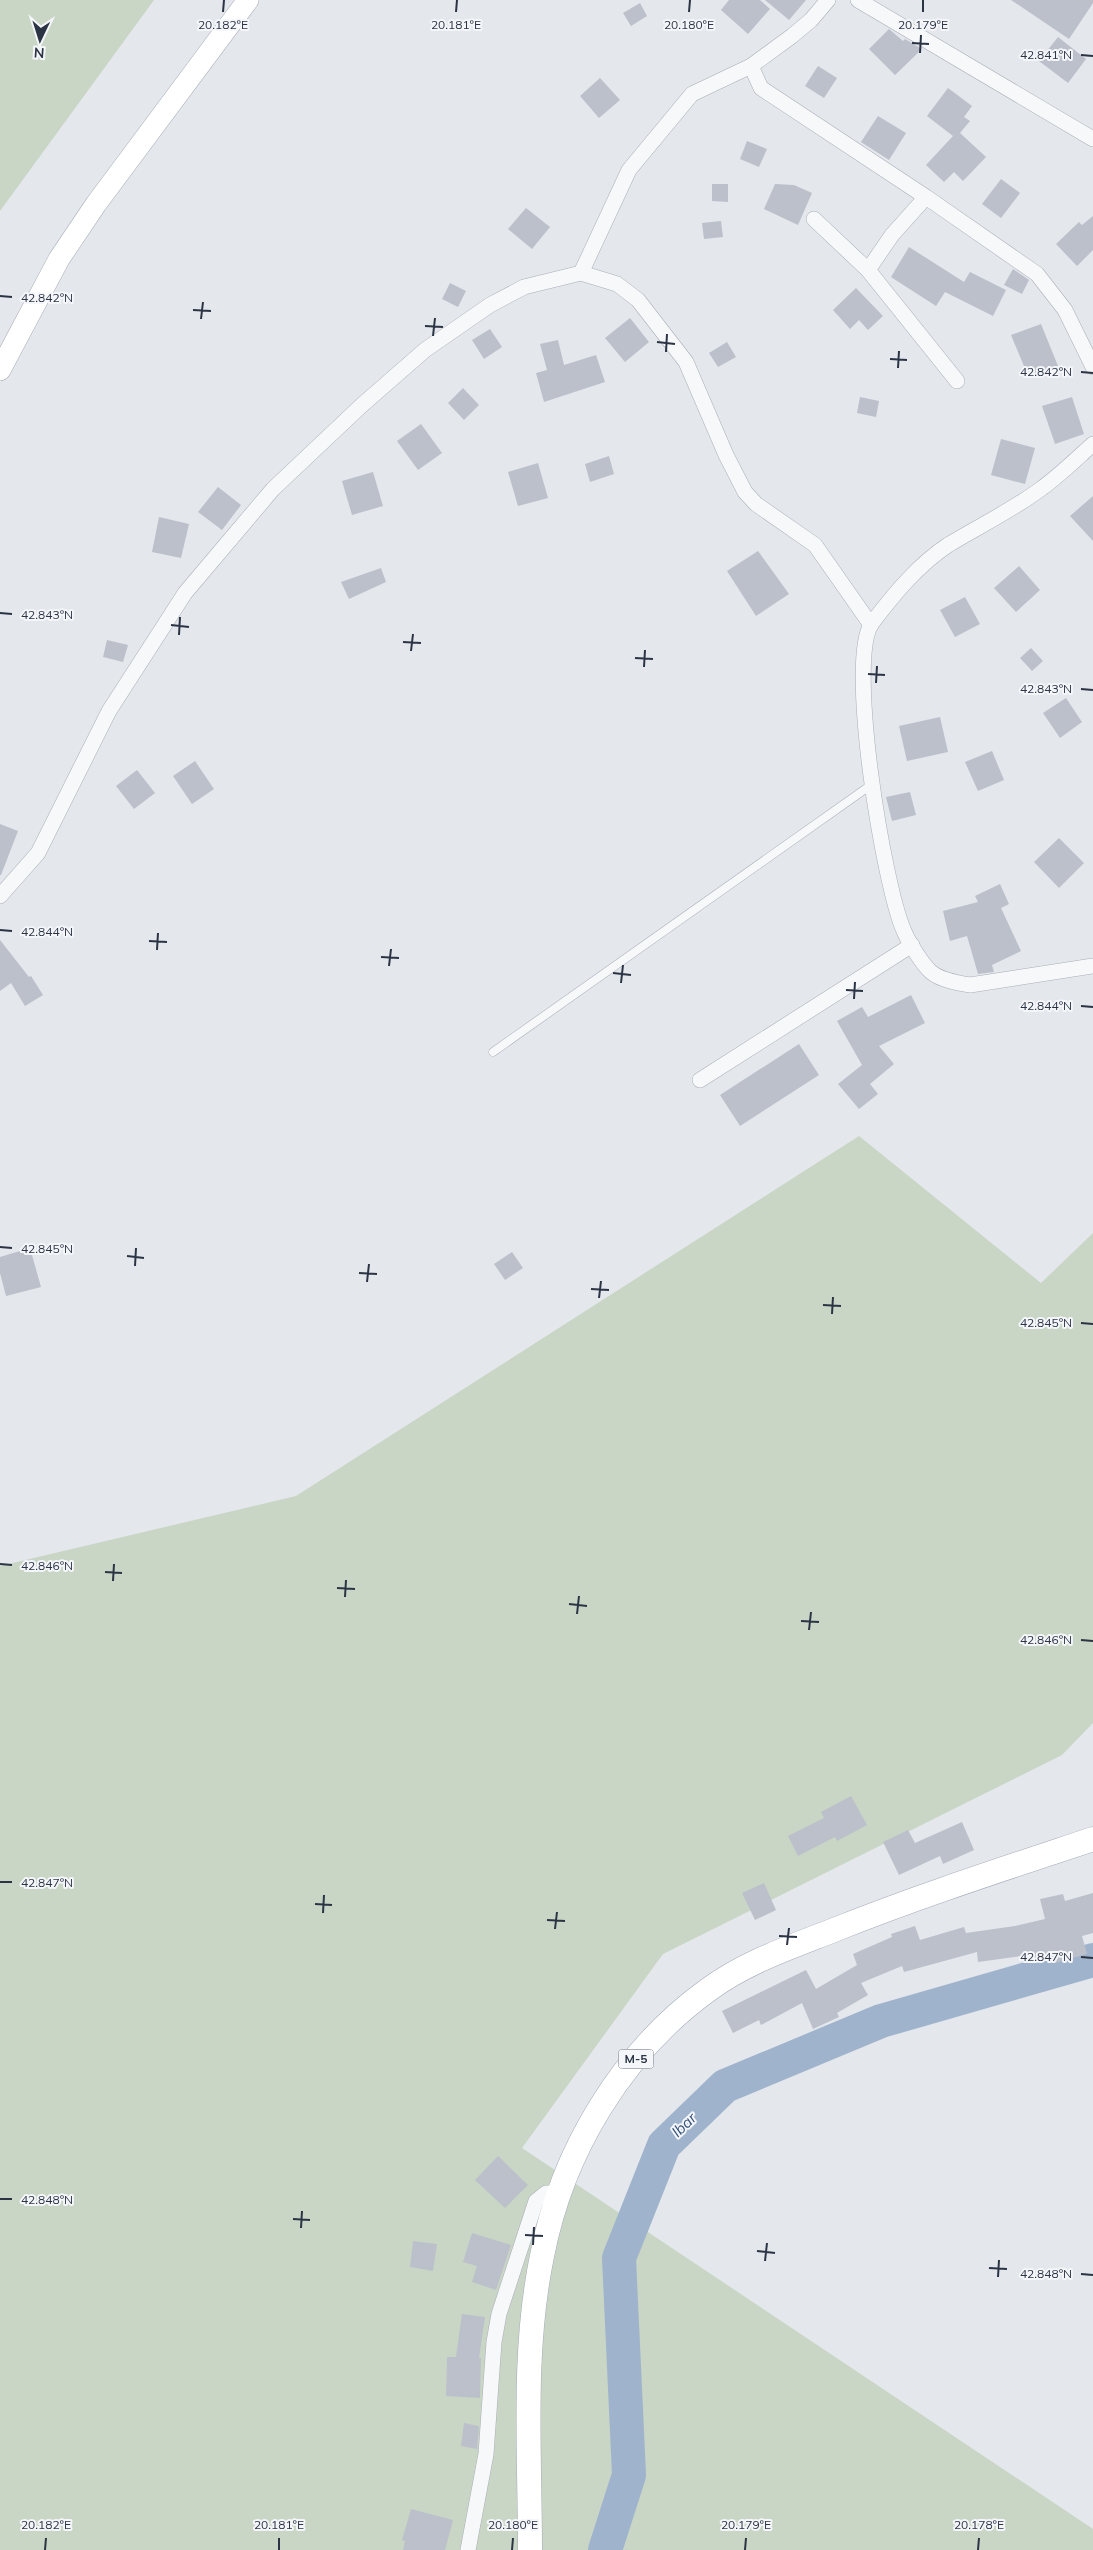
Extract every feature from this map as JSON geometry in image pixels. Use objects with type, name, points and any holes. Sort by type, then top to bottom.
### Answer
[{"type":"main road","points":[[0,370],[60,259],[96,204],[248,0]]},
{"type":"main road","name":"M-5","points":[[530,2550],[532,2329],[542,2255],[559,2193],[575,2154],[597,2112],[622,2076],[649,2043],[679,2013],[710,1988],[750,1964],[883,1910],[1093,1839]]},
{"type":"street","points":[[581,273],[629,170],[692,94],[751,66],[798,31],[828,0]]},
{"type":"street","points":[[858,0],[1093,138]]},
{"type":"street","points":[[751,66],[761,88],[926,197],[1037,274],[1065,310],[1093,367]]},
{"type":"street","points":[[868,270],[892,235],[926,197]]},
{"type":"street","points":[[814,219],[868,270],[958,381]]},
{"type":"street","points":[[0,896],[38,853],[109,712],[185,594],[273,489],[362,405],[441,338],[490,305],[524,287],[581,273],[617,284],[638,300],[686,362],[726,455],[745,492],[756,504],[815,545],[871,625]]},
{"type":"street","points":[[1093,444],[1041,489],[947,546],[915,572],[871,625],[866,644],[864,692],[871,785],[886,871],[904,930],[931,972],[955,982],[970,985],[1093,966]]},
{"type":"street","points":[[700,1080],[912,945]]},
{"type":"street","points":[[468,2550],[486,2454],[494,2342],[498,2314],[536,2202],[546,2193],[559,2193]]},
{"type":"lane","points":[[492,1052],[871,785]]},
{"type":"green space","points":[[0,0],[154,0],[0,211]]},
{"type":"green space","points":[[859,1136],[1041,1283],[1093,1233],[1093,1723],[1062,1755],[663,1954],[522,2148],[1093,2529],[1093,2550],[0,2550],[0,1566],[296,1496]]},
{"type":"building","points":[[729,0],[760,0],[770,9],[748,34],[721,10]]},
{"type":"building","points":[[765,0],[806,0],[789,20]]},
{"type":"building","points":[[1011,0],[1093,0],[1093,3],[1069,39]]},
{"type":"building","points":[[640,3],[647,16],[631,26],[623,13]]},
{"type":"building","points":[[889,29],[903,41],[905,39],[922,49],[895,75],[869,49]]},
{"type":"building","points":[[1058,37],[1086,59],[1068,83],[1039,61]]},
{"type":"building","points":[[818,66],[837,78],[824,98],[805,86]]},
{"type":"building","points":[[600,78],[620,100],[599,118],[580,96]]},
{"type":"building","points":[[948,88],[972,106],[964,117],[970,121],[960,133],[986,157],[963,181],[954,172],[944,182],[926,165],[953,136],[927,116]]},
{"type":"building","points":[[878,116],[906,133],[889,160],[861,142]]},
{"type":"building","points":[[747,141],[767,149],[759,167],[740,159]]},
{"type":"building","points":[[1001,179],[1020,193],[1001,218],[982,204]]},
{"type":"building","points":[[712,184],[728,184],[728,202],[712,201]]},
{"type":"building","points":[[775,184],[794,185],[812,193],[798,225],[764,209]]},
{"type":"building","points":[[526,208],[550,227],[532,249],[508,229]]},
{"type":"building","points":[[1093,216],[1093,250],[1077,266],[1056,244],[1079,222],[1082,225]]},
{"type":"building","points":[[721,221],[723,237],[704,239],[702,223]]},
{"type":"building","points":[[909,247],[964,282],[970,272],[1006,290],[993,316],[945,292],[936,306],[891,277]]},
{"type":"building","points":[[1013,269],[1029,280],[1022,294],[1004,285]]},
{"type":"building","points":[[450,283],[466,291],[458,307],[442,299]]},
{"type":"building","points":[[856,288],[883,316],[868,330],[859,320],[850,329],[833,310]]},
{"type":"building","points":[[630,318],[649,342],[625,362],[605,338]]},
{"type":"building","points":[[1041,324],[1058,366],[1029,378],[1011,335]]},
{"type":"building","points":[[490,329],[502,347],[484,359],[472,340]]},
{"type":"building","points":[[558,340],[564,365],[596,355],[605,382],[544,402],[536,373],[547,370],[540,344]]},
{"type":"building","points":[[727,342],[736,357],[718,367],[709,353]]},
{"type":"building","points":[[463,388],[479,405],[464,420],[448,403]]},
{"type":"building","points":[[860,397],[879,401],[876,417],[857,413]]},
{"type":"building","points":[[1072,397],[1084,434],[1055,444],[1042,406]]},
{"type":"building","points":[[421,424],[442,453],[418,470],[397,441]]},
{"type":"building","points":[[1001,439],[1035,448],[1025,484],[991,475]]},
{"type":"building","points":[[609,456],[614,474],[590,482],[585,464]]},
{"type":"building","points":[[538,463],[548,498],[518,506],[508,472]]},
{"type":"building","points":[[373,472],[383,506],[352,515],[342,481]]},
{"type":"building","points":[[218,487],[241,505],[222,530],[198,512]]},
{"type":"building","points":[[1093,496],[1093,541],[1070,516]]},
{"type":"building","points":[[159,517],[189,524],[181,558],[152,552]]},
{"type":"building","points":[[758,551],[789,594],[756,616],[727,571]]},
{"type":"building","points":[[1019,566],[1040,590],[1016,612],[994,588]]},
{"type":"building","points":[[381,568],[386,582],[349,599],[341,582]]},
{"type":"building","points":[[965,597],[980,624],[955,637],[940,610]]},
{"type":"building","points":[[107,640],[128,645],[123,662],[103,657]]},
{"type":"building","points":[[1031,648],[1043,661],[1032,671],[1020,658]]},
{"type":"building","points":[[1066,698],[1082,722],[1060,738],[1043,713]]},
{"type":"building","points":[[940,717],[948,752],[907,761],[899,726]]},
{"type":"building","points":[[992,751],[1004,780],[978,791],[965,762]]},
{"type":"building","points":[[195,761],[214,789],[192,804],[173,776]]},
{"type":"building","points":[[137,770],[155,793],[134,809],[116,786]]},
{"type":"building","points":[[910,792],[916,815],[892,821],[886,797]]},
{"type":"building","points":[[0,824],[18,831],[1,875],[0,875]]},
{"type":"building","points":[[1059,838],[1084,863],[1059,888],[1034,862]]},
{"type":"building","points":[[1000,884],[1009,904],[1001,908],[1021,951],[992,965],[994,972],[978,974],[967,936],[950,941],[943,911],[978,902],[975,896]]},
{"type":"building","points":[[0,940],[29,977],[31,976],[43,995],[25,1006],[11,983],[0,991]]},
{"type":"building","points":[[911,995],[925,1023],[879,1046],[894,1064],[870,1084],[878,1094],[859,1109],[838,1084],[862,1065],[837,1021],[862,1007],[868,1017]]},
{"type":"building","points":[[799,1044],[819,1075],[740,1126],[720,1095]]},
{"type":"building","points":[[30,1248],[41,1287],[6,1296],[0,1273],[0,1257]]},
{"type":"building","points":[[512,1252],[523,1268],[505,1280],[494,1264]]},
{"type":"building","points":[[851,1796],[867,1825],[837,1841],[835,1837],[798,1856],[788,1836],[824,1818],[821,1812]]},
{"type":"building","points":[[962,1822],[974,1850],[943,1864],[940,1856],[899,1875],[883,1842],[908,1830],[915,1843]]},
{"type":"building","points":[[764,1883],[776,1910],[755,1920],[742,1893]]},
{"type":"building","points":[[1093,1893],[1093,1933],[1082,1936],[1087,1954],[1055,1963],[1053,1955],[1023,1962],[1021,1956],[978,1962],[977,1952],[904,1972],[902,1966],[861,1983],[868,1995],[837,2013],[839,2017],[813,2029],[802,2003],[761,2025],[759,2020],[733,2033],[722,2011],[806,1970],[816,1989],[857,1965],[853,1954],[892,1937],[891,1934],[915,1926],[920,1940],[964,1927],[966,1933],[1015,1926],[1045,1919],[1040,1899],[1063,1894],[1065,1901]]},
{"type":"building","points":[[498,2156],[528,2185],[505,2208],[475,2180]]},
{"type":"building","points":[[472,2233],[511,2245],[496,2290],[472,2282],[477,2266],[463,2262]]},
{"type":"building","points":[[413,2241],[437,2244],[433,2271],[410,2267]]},
{"type":"building","points":[[462,2314],[485,2317],[479,2358],[481,2358],[480,2398],[446,2396],[447,2357],[456,2357]]},
{"type":"building","points":[[464,2423],[479,2426],[477,2449],[461,2446]]},
{"type":"building","points":[[411,2509],[453,2520],[445,2550],[403,2550],[405,2541],[402,2540]]},
{"type":"waterway","name":"Ibar","points":[[605,2550],[629,2475],[619,2258],[664,2145],[725,2086],[881,2021],[1093,1960]]}]
